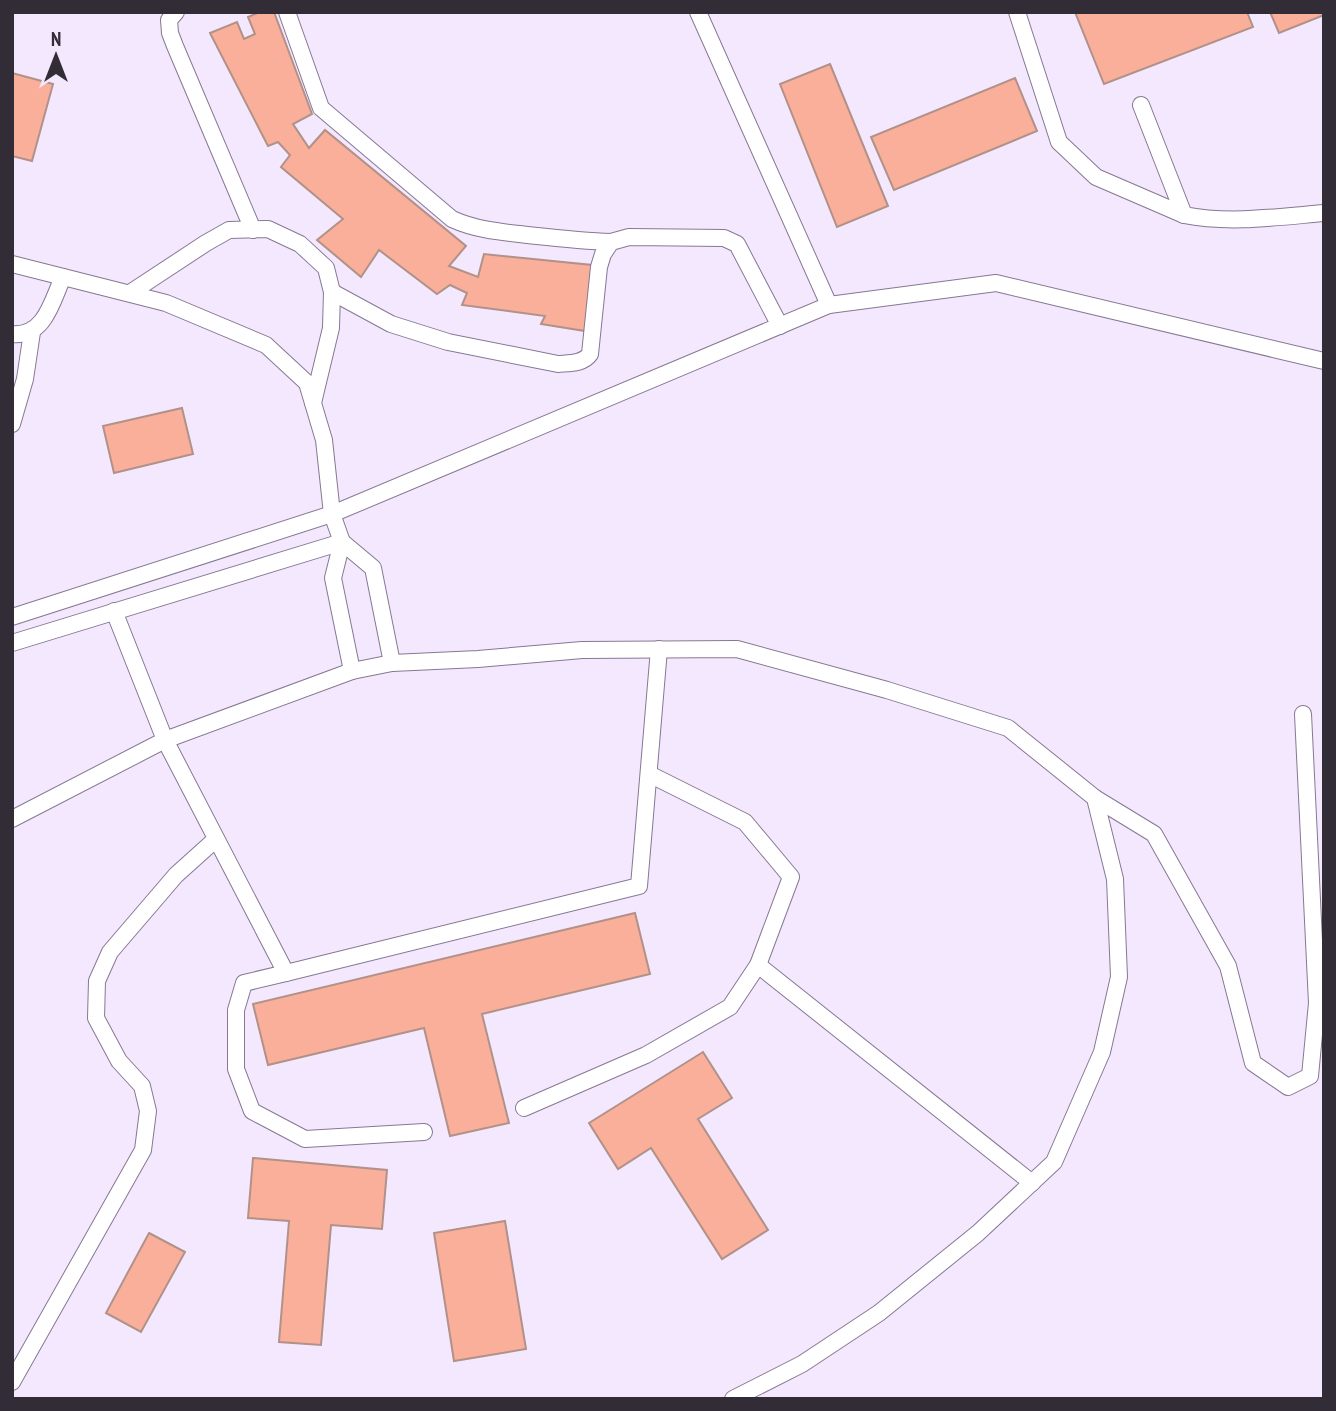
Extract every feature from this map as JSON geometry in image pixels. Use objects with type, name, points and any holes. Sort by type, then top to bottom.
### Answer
[{"type":"lane","points":[[176,12],[169,20],[170,33],[253,230]]},
{"type":"lane","points":[[287,12],[320,108],[452,219],[469,226],[498,232],[578,241],[611,242],[629,237],[724,239],[737,244],[780,326]]},
{"type":"lane","points":[[698,12],[829,305]]},
{"type":"lane","points":[[1017,12],[1059,142],[1096,177],[1184,215],[1206,219],[1324,213]]},
{"type":"lane","points":[[1141,105],[1184,215]]},
{"type":"lane","points":[[130,293],[229,230],[268,229],[300,244],[326,268],[332,292],[331,328],[313,404]]},
{"type":"lane","points":[[332,292],[391,324],[437,338],[558,364],[575,362],[587,359],[590,354],[599,267],[611,242]]},
{"type":"lane","points":[[12,264],[166,303],[266,345],[307,383],[324,440],[332,514],[342,542],[373,568],[392,663]]},
{"type":"lane","points":[[12,334],[32,332],[44,320],[63,276]]},
{"type":"lane","points":[[12,617],[332,514],[829,305],[996,283],[1324,361]]},
{"type":"lane","points":[[12,424],[25,379],[32,332]]},
{"type":"lane","points":[[12,643],[342,542]]},
{"type":"lane","points":[[342,542],[333,578],[352,671]]},
{"type":"lane","points":[[86,593],[95,618]]},
{"type":"lane","points":[[114,611],[165,740],[286,973]]},
{"type":"lane","points":[[424,1132],[305,1139],[253,1111],[236,1069],[236,1010],[244,983],[639,886],[659,649]]},
{"type":"lane","points":[[12,819],[165,740],[352,671],[392,663],[582,650],[737,649],[887,690],[1008,728],[1095,798],[1154,834],[1228,966],[1253,1063],[1287,1087],[1310,1076],[1317,1003],[1303,714]]},
{"type":"lane","points":[[524,1108],[646,1055],[730,1007],[758,965],[791,877],[745,822],[649,774]]},
{"type":"lane","points":[[733,1399],[802,1364],[879,1313],[978,1233],[1054,1162],[1102,1052],[1119,977],[1115,878],[1095,798]]},
{"type":"lane","points":[[12,1382],[143,1150],[148,1111],[142,1086],[119,1061],[96,1018],[97,981],[110,952],[176,875],[216,839]]},
{"type":"lane","points":[[758,965],[1032,1183]]},
{"type":"building","points":[[260,12],[274,12],[312,114],[293,124],[309,148],[325,130],[466,246],[449,266],[478,277],[484,254],[592,265],[585,331],[541,324],[545,316],[462,305],[467,293],[450,285],[437,294],[379,250],[361,277],[317,240],[343,219],[281,167],[290,155],[278,142],[268,146],[210,33],[237,22],[244,39],[255,34],[248,17]]},
{"type":"building","points":[[1075,12],[1247,12],[1253,27],[1104,84]]},
{"type":"building","points":[[1270,12],[1324,12],[1324,15],[1279,33]]},
{"type":"building","points":[[830,64],[888,206],[837,227],[780,84]]},
{"type":"building","points":[[12,73],[53,84],[32,161],[12,156]]},
{"type":"building","points":[[1015,78],[1037,131],[894,190],[871,137]]},
{"type":"building","points":[[182,408],[193,454],[114,473],[103,426]]},
{"type":"building","points":[[635,913],[650,974],[482,1014],[509,1123],[450,1136],[424,1028],[268,1065],[253,1004]]},
{"type":"building","points":[[703,1052],[732,1098],[698,1119],[768,1230],[722,1259],[651,1148],[618,1169],[589,1123]]},
{"type":"building","points":[[253,1158],[387,1170],[382,1229],[331,1225],[321,1345],[279,1342],[289,1221],[248,1218]]},
{"type":"building","points":[[505,1221],[526,1349],[454,1361],[434,1233]]},
{"type":"building","points":[[149,1233],[185,1252],[141,1332],[106,1313]]}]
